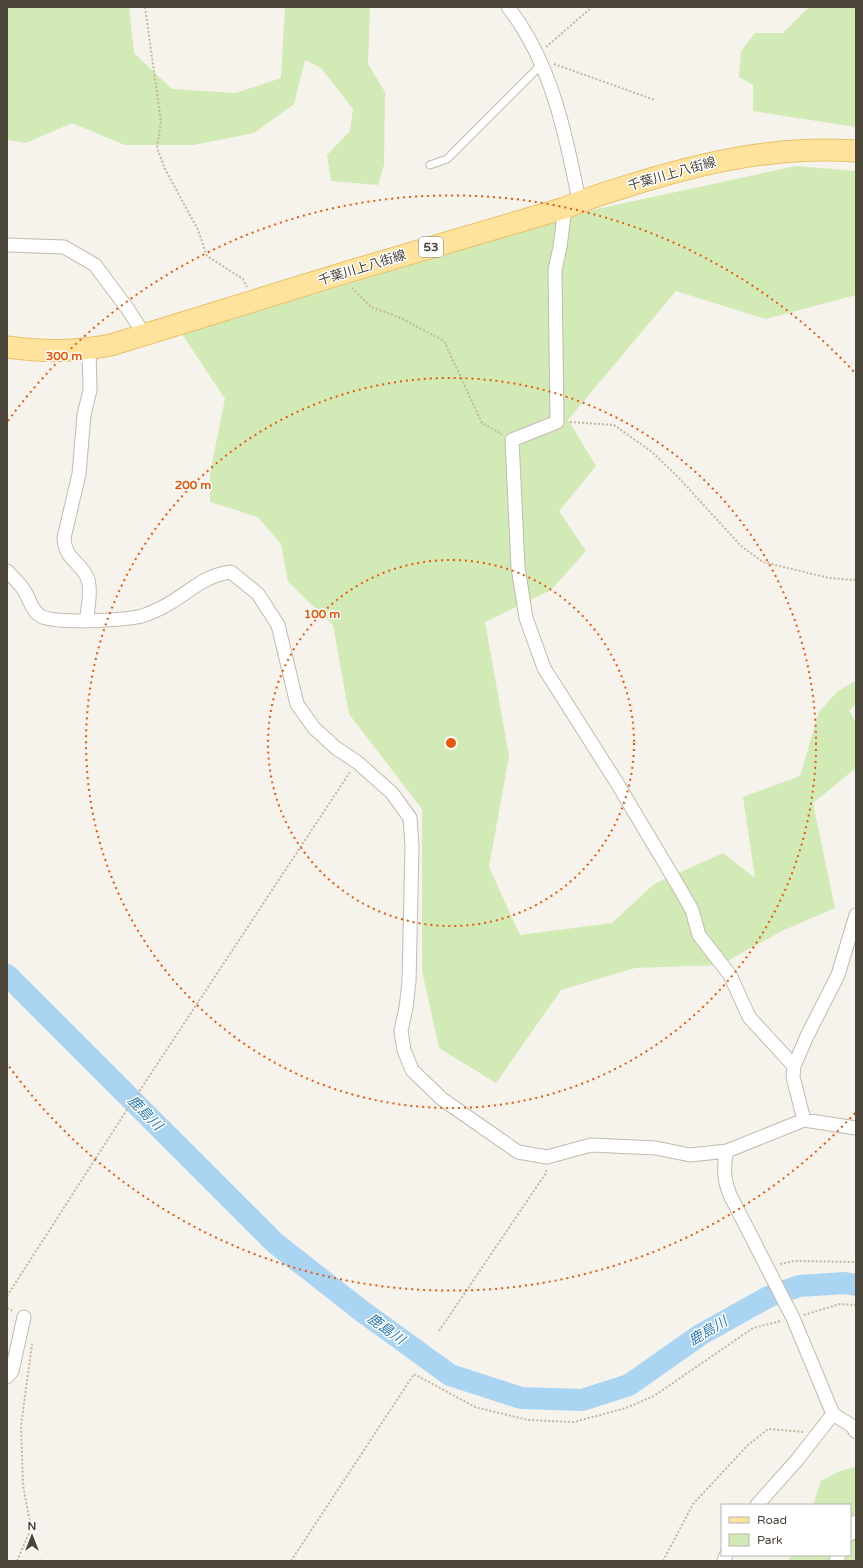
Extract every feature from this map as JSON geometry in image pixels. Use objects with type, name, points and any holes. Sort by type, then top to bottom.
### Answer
[{"type":"main road","name":"千葉川上八街線","points":[[9,346],[51,352],[89,349],[111,345],[255,300],[572,205],[682,170],[740,157],[796,150],[856,151]]},
{"type":"street","points":[[508,7],[521,24],[541,61],[568,146],[572,205],[560,247],[556,270],[557,422],[512,440],[518,566],[526,618],[544,668],[617,783],[692,910],[699,936],[730,975],[749,1017],[794,1066]]},
{"type":"street","points":[[7,245],[64,247],[95,265],[144,334]]},
{"type":"street","points":[[86,621],[89,598],[88,579],[81,568],[68,554],[64,547],[64,538],[79,474],[84,415],[90,390],[89,349]]},
{"type":"street","points":[[7,571],[25,592],[32,607],[40,616],[52,620],[86,621],[142,616],[162,607],[206,578],[231,572],[258,594],[278,625],[297,704],[314,728],[336,748],[357,762],[392,793],[410,818],[412,846],[409,982],[406,1008],[401,1031],[404,1050],[412,1070],[442,1099],[518,1152],[547,1157],[591,1145],[656,1148],[690,1155],[727,1151],[804,1120],[856,1128]]},
{"type":"street","points":[[804,1120],[793,1077],[794,1066],[807,1036],[838,975],[856,915]]},
{"type":"street","points":[[727,1151],[724,1171],[726,1186],[793,1318],[833,1414],[852,1426],[856,1432]]},
{"type":"street","points":[[7,1377],[12,1371],[24,1317]]},
{"type":"street","points":[[758,1504],[797,1460],[833,1414]]},
{"type":"street","points":[[851,1532],[856,1522]]},
{"type":"lane","points":[[430,166],[447,159],[536,70],[541,61]]},
{"type":"path","points":[[145,7],[161,122],[157,148],[165,169],[198,230],[207,256],[243,279],[255,300]]},
{"type":"path","points":[[592,7],[544,49],[541,61],[551,62],[655,100]]},
{"type":"path","points":[[344,273],[349,284],[371,307],[401,318],[444,341],[482,423],[512,440]]},
{"type":"path","points":[[557,422],[614,425],[652,452],[741,546],[763,562],[829,578],[856,580]]},
{"type":"path","points":[[7,1296],[123,1116],[357,762]]},
{"type":"path","points":[[439,1331],[546,1173],[547,1157]]},
{"type":"path","points":[[768,1269],[794,1261],[856,1262]]},
{"type":"path","points":[[291,1561],[414,1374],[475,1407],[528,1420],[574,1422],[626,1408],[654,1396],[753,1328],[840,1304],[856,1305]]},
{"type":"path","points":[[17,1561],[31,1529],[23,1485],[21,1426],[32,1345],[24,1317]]},
{"type":"path","points":[[663,1561],[693,1504],[747,1446],[768,1428],[818,1433]]},
{"type":"green space","points":[[7,7],[129,7],[134,53],[172,89],[236,93],[281,78],[285,7],[370,7],[368,64],[385,92],[384,165],[378,185],[331,181],[327,155],[350,131],[353,109],[321,68],[305,60],[294,104],[254,133],[194,145],[125,145],[72,123],[26,143],[7,140]]},
{"type":"green space","points":[[809,7],[856,7],[856,127],[753,111],[753,85],[739,77],[741,51],[755,33],[783,33]]},
{"type":"green space","points":[[796,166],[856,171],[856,295],[766,319],[676,291],[568,420],[596,466],[559,511],[586,551],[551,590],[485,622],[509,756],[489,867],[520,935],[612,923],[654,884],[723,853],[755,878],[743,797],[800,776],[819,712],[838,691],[856,681],[856,705],[849,710],[856,723],[856,768],[813,803],[835,908],[782,931],[720,965],[635,968],[561,990],[496,1083],[439,1048],[422,971],[422,809],[349,714],[333,625],[288,582],[281,544],[258,517],[210,502],[210,473],[225,399],[182,334],[597,209]]},
{"type":"green space","points":[[856,1467],[856,1561],[788,1561],[790,1556],[851,1556],[851,1504],[813,1504],[821,1481],[840,1471]]},
{"type":"waterway","name":"鹿島川","points":[[7,975],[275,1243],[363,1312],[450,1375],[521,1398],[582,1400],[629,1385],[700,1335],[768,1297],[799,1286],[845,1283],[856,1285]]}]
